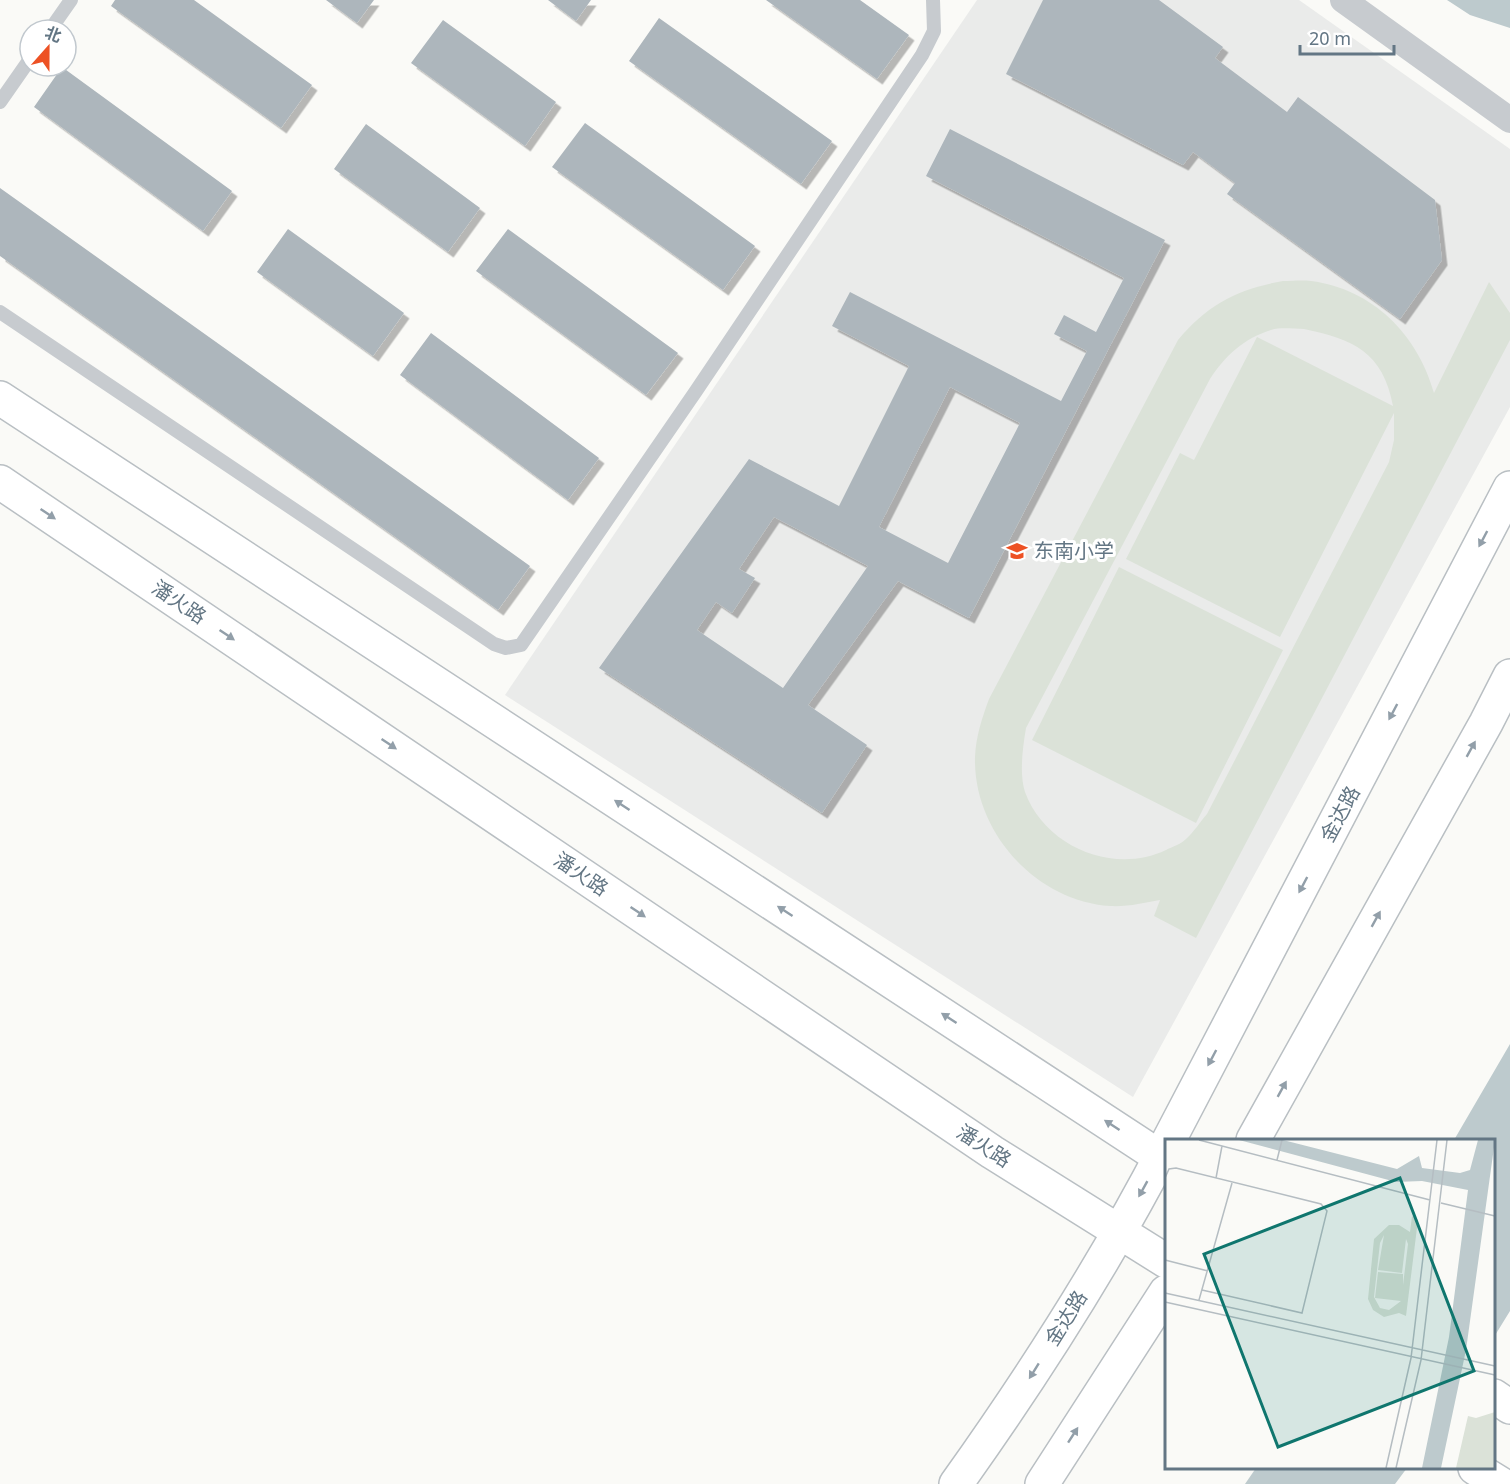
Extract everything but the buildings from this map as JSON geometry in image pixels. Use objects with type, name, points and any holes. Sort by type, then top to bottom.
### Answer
[{"type":"street","points":[[1343,0],[1510,120]]},
{"type":"street","points":[[0,398],[1165,1150]]},
{"type":"street","name":"潘火路","points":[[0,482],[992,1152],[1165,1260]]},
{"type":"street","name":"金达路","points":[[1172,1139],[1510,488]]},
{"type":"street","points":[[1254,1139],[1510,676]]},
{"type":"street","name":"金达路","points":[[957,1483],[1014,1402],[1120,1232],[1165,1153]]},
{"type":"street","points":[[1041,1484],[1165,1295]]},
{"type":"street","points":[[1495,1397],[1510,1407]]},
{"type":"street","points":[[1478,1469],[1501,1484]]},
{"type":"lane","points":[[58,18],[71,0]]},
{"type":"lane","points":[[0,312],[495,644],[506,648],[521,645],[696,391],[922,55],[934,31],[933,0]]},
{"type":"lane","points":[[0,102],[18,76]]},
{"type":"shaded area","name":"东南小学","points":[[977,0],[1299,0],[1510,149],[1510,407],[1133,1097],[505,695]]},
{"type":"shaded area","points":[[1447,0],[1510,0],[1510,28],[1470,15]]},
{"type":"shaded area","points":[[1283,281],[1311,281],[1354,294],[1373,305],[1390,318],[1417,352],[1434,393],[1489,282],[1510,313],[1510,340],[1196,938],[1154,916],[1160,900],[1116,906],[1083,901],[1057,891],[1034,876],[1014,857],[997,835],[985,811],[977,784],[975,757],[980,727],[989,699],[1178,340],[1189,327],[1225,300],[1267,284]],"holes":[[[1304,329],[1351,344],[1373,361],[1382,373],[1393,406],[1257,337],[1194,460],[1180,453],[1126,559],[1280,637],[1394,413],[1394,440],[1389,462],[1207,814],[1184,841],[1146,857],[1125,859],[1104,857],[1084,851],[1065,841],[1048,828],[1035,811],[1025,792],[1022,769],[1026,728],[1216,370],[1244,343],[1271,330]]]},
{"type":"shaded area","points":[[1119,567],[1283,650],[1196,823],[1032,740]]},
{"type":"shaded area","points":[[1510,1044],[1510,1311],[1495,1335],[1495,1139],[1455,1139]]},
{"type":"shaded area","points":[[1255,1469],[1406,1469],[1395,1484],[1245,1484]]},
{"type":"place","name":"东南小学","points":[[1017,551]]}]
